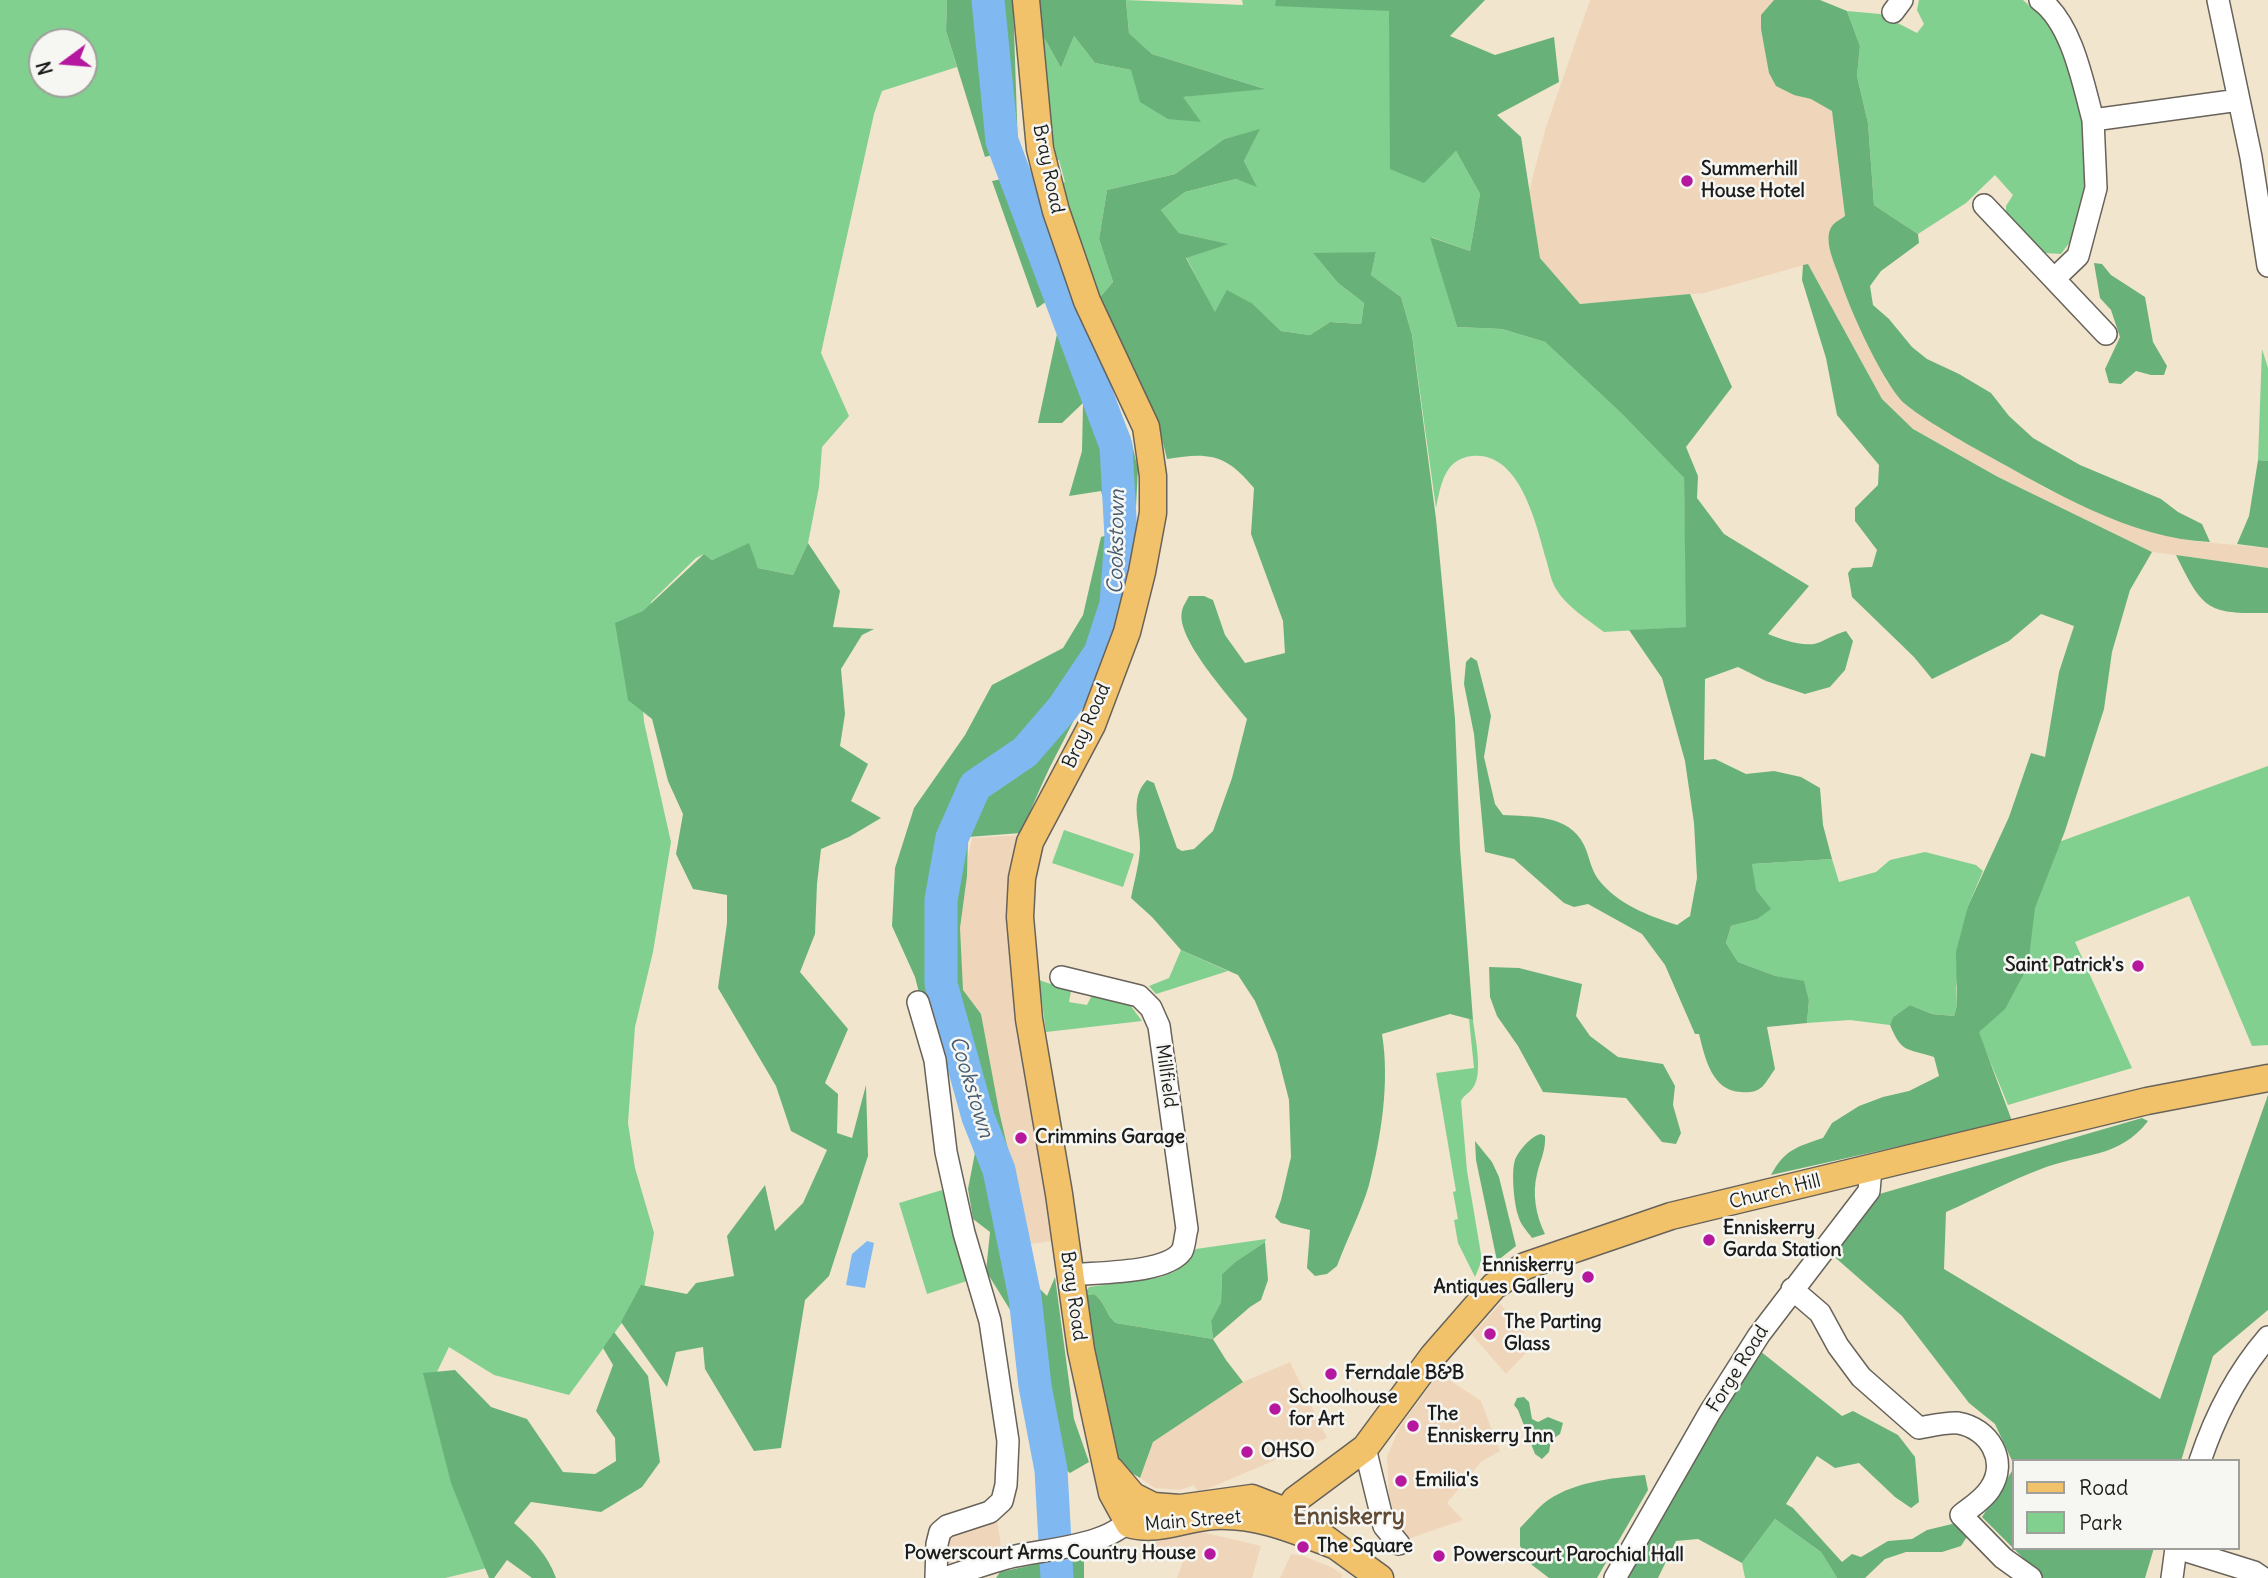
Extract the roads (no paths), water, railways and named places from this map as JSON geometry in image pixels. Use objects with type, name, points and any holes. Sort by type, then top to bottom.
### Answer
[{"type":"main road","name":"Bray Road","points":[[1026,0],[1040,149],[1056,211],[1087,301],[1146,427],[1153,476],[1153,513],[1127,632],[1091,725],[1030,842],[1022,877],[1020,917],[1029,1019],[1059,1194],[1081,1350],[1112,1493],[1136,1513]]},
{"type":"main road","name":"Church Hill","points":[[1365,1448],[1433,1356],[1494,1286],[1525,1266],[1671,1216],[2147,1101],[2268,1078]]},
{"type":"main road","points":[[1282,1518],[1295,1500],[1365,1448]]},
{"type":"main road","name":"Main Street","points":[[1136,1513],[1143,1528],[1201,1518],[1282,1518],[1336,1546],[1380,1578]]},
{"type":"street","points":[[2040,0],[2050,7],[2073,48],[2093,120],[2096,188],[2078,256],[2054,279]]},
{"type":"street","points":[[2218,0],[2239,100],[2258,139],[2268,266]]},
{"type":"street","points":[[2093,120],[2239,100]]},
{"type":"street","points":[[1984,205],[2106,334]]},
{"type":"street","name":"Millfield","points":[[1061,977],[1139,996],[1151,1008],[1159,1026],[1187,1229],[1183,1250],[1167,1263],[1070,1275]]},
{"type":"street","points":[[918,1002],[935,1060],[946,1152],[964,1233],[990,1321],[1008,1441],[1006,1485],[1002,1501],[990,1512],[947,1526],[940,1532],[936,1578]]},
{"type":"street","name":"Forge Road","points":[[1615,1578],[1710,1412],[1759,1335],[1869,1191],[1871,1169]]},
{"type":"street","points":[[1792,1289],[1820,1313],[1838,1346],[1861,1377],[1920,1428],[1955,1423],[1969,1426],[1981,1432],[1993,1444],[1997,1475],[1990,1489],[1976,1504],[1961,1514],[2003,1558],[2031,1578]]},
{"type":"street","points":[[2201,1459],[2231,1388],[2268,1337]]},
{"type":"street","points":[[1365,1448],[1384,1526],[1399,1544]]},
{"type":"street","points":[[945,1578],[1009,1558],[1090,1541],[1136,1513]]},
{"type":"street","points":[[2172,1578],[2177,1550]]},
{"type":"street","points":[[2183,1550],[2254,1572],[2263,1578]]},
{"type":"water","points":[[867,1241],[874,1243],[865,1288],[846,1285],[852,1254]]},
{"type":"waterway","name":"Cookstown","points":[[988,0],[1002,141],[1116,446],[1121,537],[1116,604],[1100,653],[1063,708],[1025,752],[975,786],[952,838],[941,900],[941,984],[978,1117],[999,1170],[1025,1297],[1035,1386],[1051,1470],[1057,1578]]},
{"type":"place","name":"Summerhill House Hotel","points":[[1687,181]]},
{"type":"place","name":"Saint Patrick's","points":[[2138,966]]},
{"type":"place","name":"Crimmins Garage","points":[[1021,1138]]},
{"type":"place","name":"Enniskerry Garda Station","points":[[1709,1240]]},
{"type":"place","name":"Enniskerry Antiques Gallery","points":[[1588,1277]]},
{"type":"place","name":"The Parting Glass","points":[[1490,1334]]},
{"type":"place","name":"Ferndale B&B","points":[[1331,1374]]},
{"type":"place","name":"Schoolhouse for Art","points":[[1275,1409]]},
{"type":"place","name":"The Enniskerry Inn","points":[[1413,1426]]},
{"type":"place","name":"OHSO","points":[[1247,1452]]},
{"type":"place","name":"Emilia's","points":[[1401,1481]]},
{"type":"place","name":"The Square","points":[[1303,1547]]},
{"type":"place","name":"Powerscourt Arms Country House","points":[[1210,1554]]},
{"type":"place","name":"Powerscourt Parochial Hall","points":[[1439,1556]]},
{"type":"district","name":"Enniskerry","points":[[1349,1517]]}]
